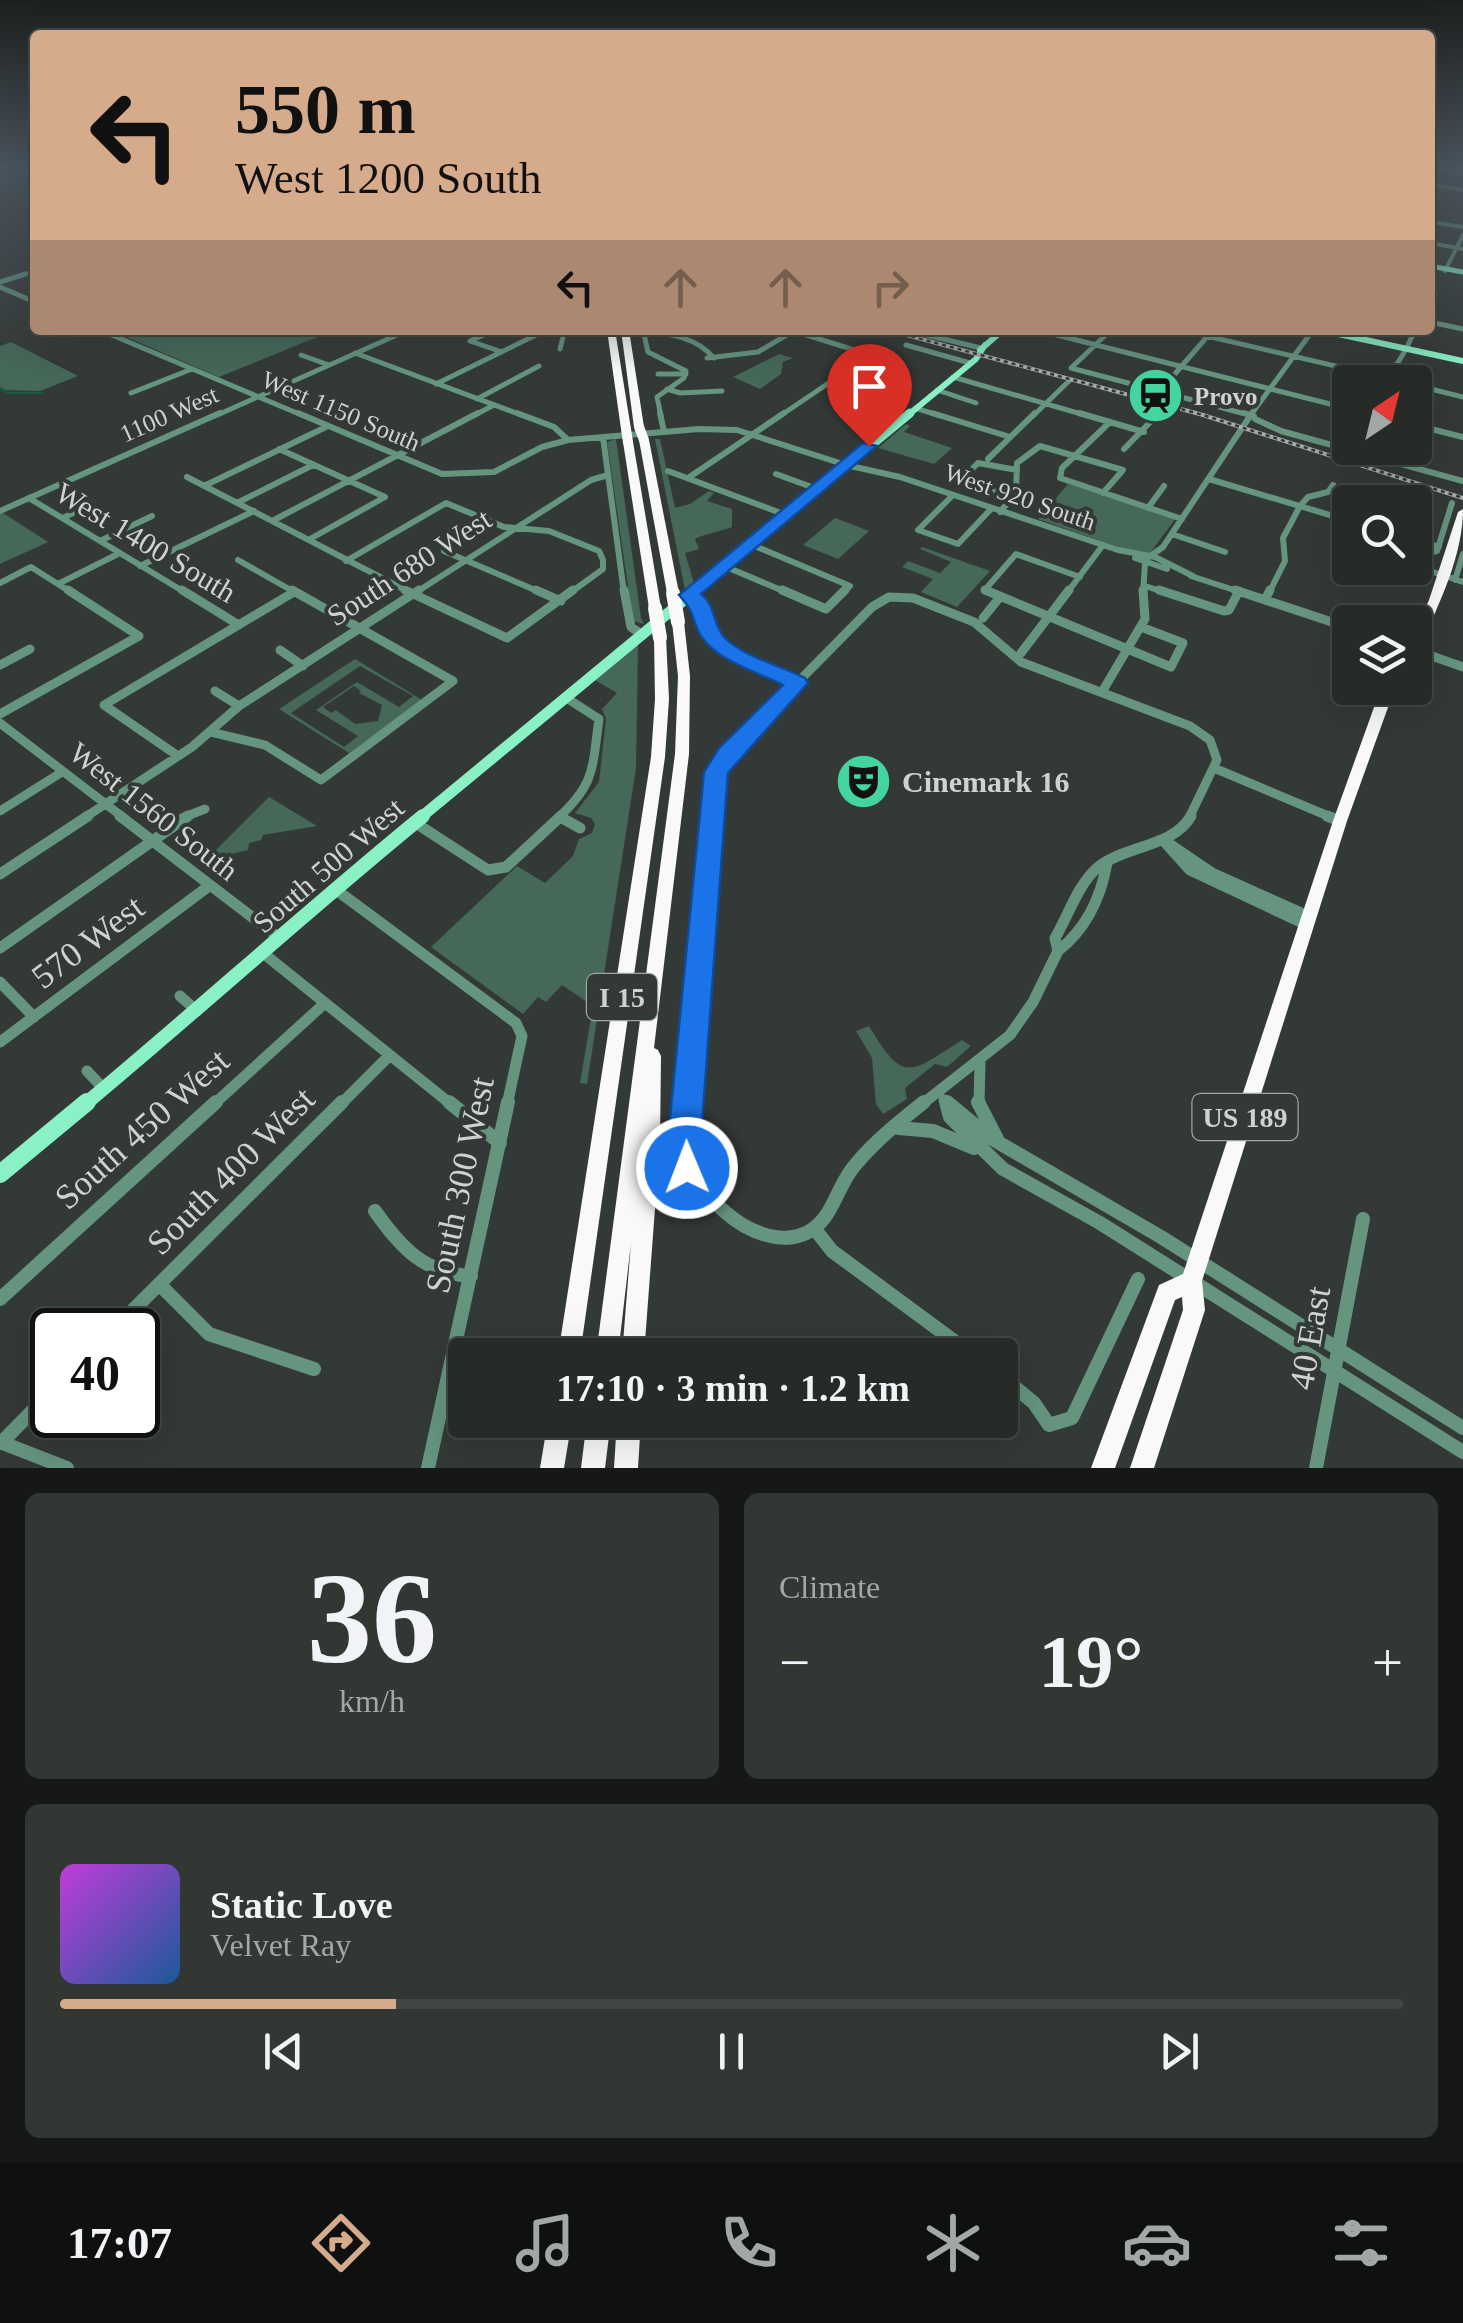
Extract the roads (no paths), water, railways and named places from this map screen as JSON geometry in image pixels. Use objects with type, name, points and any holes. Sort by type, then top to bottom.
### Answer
[{"type":"highway","name":"I 15","points":[[572,1338],[658,756],[662,699],[651,636],[655,608],[624,435],[612,335]]},
{"type":"highway","name":"I 15","points":[[609,1338],[684,738],[684,676],[678,622],[639,427],[626,335]]},
{"type":"highway","points":[[1432,617],[1454,579],[1463,512]]},
{"type":"highway","name":"US 189","points":[[1142,1468],[1194,1310],[1195,1272],[1340,820],[1382,705]]},
{"type":"highway","points":[[634,1338],[650,1142],[654,974]]},
{"type":"highway","name":"US 189","points":[[1099,1468],[1167,1293],[1195,1272]]},
{"type":"highway","points":[[552,1468],[557,1438]]},
{"type":"highway","points":[[593,1468],[597,1438]]},
{"type":"highway","points":[[626,1468],[628,1438]]},
{"type":"main road","points":[[1435,268],[1463,273]]},
{"type":"main road","name":"South 500 West","points":[[0,1173],[197,1011],[334,888],[565,697],[651,636],[689,595],[970,363],[996,335]]},
{"type":"main road","points":[[1342,335],[1406,348]]},
{"type":"main road","points":[[1351,335],[1463,361]]},
{"type":"street","points":[[1445,270],[1463,236]]},
{"type":"street","points":[[1435,244],[1460,248]]},
{"type":"street","points":[[0,284],[30,273]]},
{"type":"street","points":[[0,284],[30,299]]},
{"type":"street","points":[[1435,323],[1463,329]]},
{"type":"street","name":"West 1150 South","points":[[112,335],[439,474],[458,476]]},
{"type":"street","points":[[355,353],[396,335]]},
{"type":"street","points":[[484,335],[470,341],[502,352]]},
{"type":"street","points":[[436,384],[534,335]]},
{"type":"street","points":[[560,348],[564,335]]},
{"type":"street","points":[[644,335],[648,352],[680,365],[686,374]]},
{"type":"street","points":[[667,335],[702,346],[710,358],[761,351],[786,335]]},
{"type":"street","points":[[810,335],[870,354]]},
{"type":"street","points":[[929,335],[983,347]]},
{"type":"street","points":[[1056,335],[1332,404]]},
{"type":"street","points":[[1068,338],[1071,335]]},
{"type":"street","points":[[1106,335],[1071,368],[1332,444]]},
{"type":"street","points":[[1160,391],[1208,335]]},
{"type":"street","points":[[1217,335],[1332,367]]},
{"type":"street","points":[[1102,692],[1146,614],[1142,576],[1146,560],[1163,547],[1313,335]]},
{"type":"street","points":[[1396,365],[1413,335]]},
{"type":"street","points":[[906,345],[970,363]]},
{"type":"street","points":[[355,353],[558,429],[568,440]]},
{"type":"street","name":"1100 West","points":[[0,511],[355,353]]},
{"type":"street","points":[[688,478],[870,354]]},
{"type":"street","points":[[301,355],[329,365]]},
{"type":"street","points":[[477,399],[539,366]]},
{"type":"street","points":[[130,393],[192,370]]},
{"type":"street","points":[[658,374],[686,374]]},
{"type":"street","points":[[664,432],[658,398],[686,374]]},
{"type":"street","points":[[953,377],[1144,432]]},
{"type":"street","points":[[988,459],[1069,381]]},
{"type":"street","points":[[666,389],[686,393],[722,391]]},
{"type":"street","points":[[1432,389],[1463,397]]},
{"type":"street","points":[[937,390],[976,403]]},
{"type":"street","points":[[274,520],[494,405]]},
{"type":"street","points":[[915,408],[1010,437]]},
{"type":"street","points":[[1124,449],[1132,446],[1163,408]]},
{"type":"street","points":[[1110,422],[1059,472],[1062,484],[1182,519]]},
{"type":"street","points":[[204,486],[326,427]]},
{"type":"street","name":"West 920 South","points":[[458,476],[498,470],[542,447],[568,440],[722,429],[753,433],[846,465],[900,477],[1160,564]]},
{"type":"street","points":[[1432,429],[1463,437]]},
{"type":"street","points":[[603,437],[628,622],[651,636]]},
{"type":"street","points":[[952,496],[918,530],[958,544],[1016,494],[1018,463],[1040,446],[1123,470],[1103,493]]},
{"type":"street","points":[[279,449],[385,498],[310,538]]},
{"type":"street","points":[[1004,450],[1024,456]]},
{"type":"street","points":[[239,502],[313,464]]},
{"type":"street","points":[[1013,497],[961,480],[978,464],[1018,470]]},
{"type":"street","points":[[1410,465],[1463,480]]},
{"type":"street","points":[[668,471],[786,515]]},
{"type":"street","points":[[776,474],[817,489]]},
{"type":"street","name":"South 680 West","points":[[211,732],[239,706],[464,560],[591,480],[608,475]]},
{"type":"street","points":[[188,478],[310,538],[346,561],[507,638],[603,569],[604,560],[601,552],[561,534],[515,528],[446,504],[346,561]]},
{"type":"street","points":[[1209,480],[1332,516]]},
{"type":"street","points":[[1148,508],[1164,486]]},
{"type":"street","points":[[1265,600],[1285,561],[1283,538],[1300,506],[1305,498],[1332,487]]},
{"type":"street","name":"West 1400 South","points":[[29,498],[239,624]]},
{"type":"street","points":[[62,518],[91,504]]},
{"type":"street","points":[[1432,554],[1439,547],[1452,504]]},
{"type":"street","points":[[140,566],[254,511]]},
{"type":"street","points":[[100,541],[152,516]]},
{"type":"street","points":[[1172,534],[1225,552]]},
{"type":"street","points":[[724,566],[826,609],[850,586],[750,544]]},
{"type":"street","points":[[1432,545],[1439,547]]},
{"type":"street","points":[[1021,653],[1103,546]]},
{"type":"street","points":[[1145,583],[1160,564],[1163,547]]},
{"type":"street","points":[[444,551],[561,601]]},
{"type":"street","points":[[58,584],[120,553]]},
{"type":"street","points":[[1080,576],[1016,554],[984,591],[1171,667],[1184,645],[1141,627]]},
{"type":"street","points":[[1454,579],[1463,554]]},
{"type":"street","points":[[604,560],[619,558]]},
{"type":"street","points":[[0,874],[211,732],[265,745],[321,780],[454,681],[238,560]]},
{"type":"street","points":[[1160,564],[1332,622]]},
{"type":"street","points":[[0,582],[31,568],[139,636],[0,714]]},
{"type":"street","points":[[1145,583],[1224,611],[1239,591]]},
{"type":"street","points":[[178,756],[104,705],[294,592]]},
{"type":"street","points":[[689,595],[702,604],[712,637],[740,657],[798,683]]},
{"type":"street","points":[[900,596],[978,624],[1014,659],[1102,692],[1200,732],[1216,751],[1214,768],[1186,825],[1163,840],[1120,852],[1107,864],[1105,878],[1084,921],[1070,943],[1058,950],[1019,1025],[942,1098],[898,1128],[849,1172],[832,1205],[814,1228],[788,1239],[754,1230],[702,1193],[687,1168],[684,1152],[716,772],[727,754],[875,604],[900,596]]},
{"type":"street","points":[[982,618],[1000,597]]},
{"type":"street","points":[[0,665],[30,649]]},
{"type":"street","points":[[280,650],[303,666]]},
{"type":"street","points":[[1432,654],[1463,667]]},
{"type":"street","points":[[215,690],[239,706]]},
{"type":"street","points":[[414,822],[484,868],[498,870],[510,864],[582,796],[590,782],[599,722],[595,713],[565,697]]},
{"type":"street","name":"West 1560 South","points":[[0,723],[278,937]]},
{"type":"street","points":[[1214,768],[1340,820]]},
{"type":"street","points":[[0,810],[62,772]]},
{"type":"street","points":[[0,948],[184,817],[206,809]]},
{"type":"street","points":[[560,817],[580,828]]},
{"type":"street","points":[[1163,840],[1177,858],[1208,880],[1309,921]]},
{"type":"street","points":[[1163,840],[1212,872],[1309,921]]},
{"type":"street","points":[[1058,950],[1055,938],[1077,893],[1098,864],[1107,864]]},
{"type":"street","name":"570 West","points":[[0,1042],[209,886]]},
{"type":"street","name":"South 300 West","points":[[334,888],[516,1023],[522,1032],[428,1468]]},
{"type":"street","points":[[263,953],[500,1143]]},
{"type":"street","points":[[0,982],[34,1017]]},
{"type":"street","points":[[180,996],[197,1011]]},
{"type":"street","name":"South 450 West","points":[[0,1299],[325,1003]]},
{"type":"street","name":"South 400 West","points":[[136,1308],[390,1055]]},
{"type":"street","points":[[980,1060],[974,1098],[978,1111],[1002,1145]]},
{"type":"street","points":[[87,1072],[103,1088]]},
{"type":"street","points":[[942,1098],[1002,1145],[1084,1190],[1335,1373],[1463,1452]]},
{"type":"street","points":[[942,1098],[950,1118],[982,1152],[1023,1181],[1340,1353],[1463,1428]]},
{"type":"street","points":[[898,1128],[934,1131],[982,1152]]},
{"type":"street","points":[[375,1211],[393,1236],[430,1270],[447,1276],[470,1276]]},
{"type":"street","name":"40 East","points":[[1316,1468],[1363,1220]]},
{"type":"street","points":[[814,1228],[832,1251],[950,1338]]},
{"type":"street","points":[[1018,1389],[1034,1403],[1049,1426],[1074,1414],[1138,1279]]},
{"type":"street","points":[[159,1284],[208,1334],[314,1369]]},
{"type":"street","points":[[30,1413],[0,1442],[68,1468]]},
{"type":"waterway","points":[[0,388],[8,393],[43,393]]},
{"type":"railway","points":[[907,335],[1203,415],[1463,498]]},
{"type":"place","name":"Provo","points":[[1155,396]]},
{"type":"place","name":"Cinemark 16","points":[[863,781]]}]
